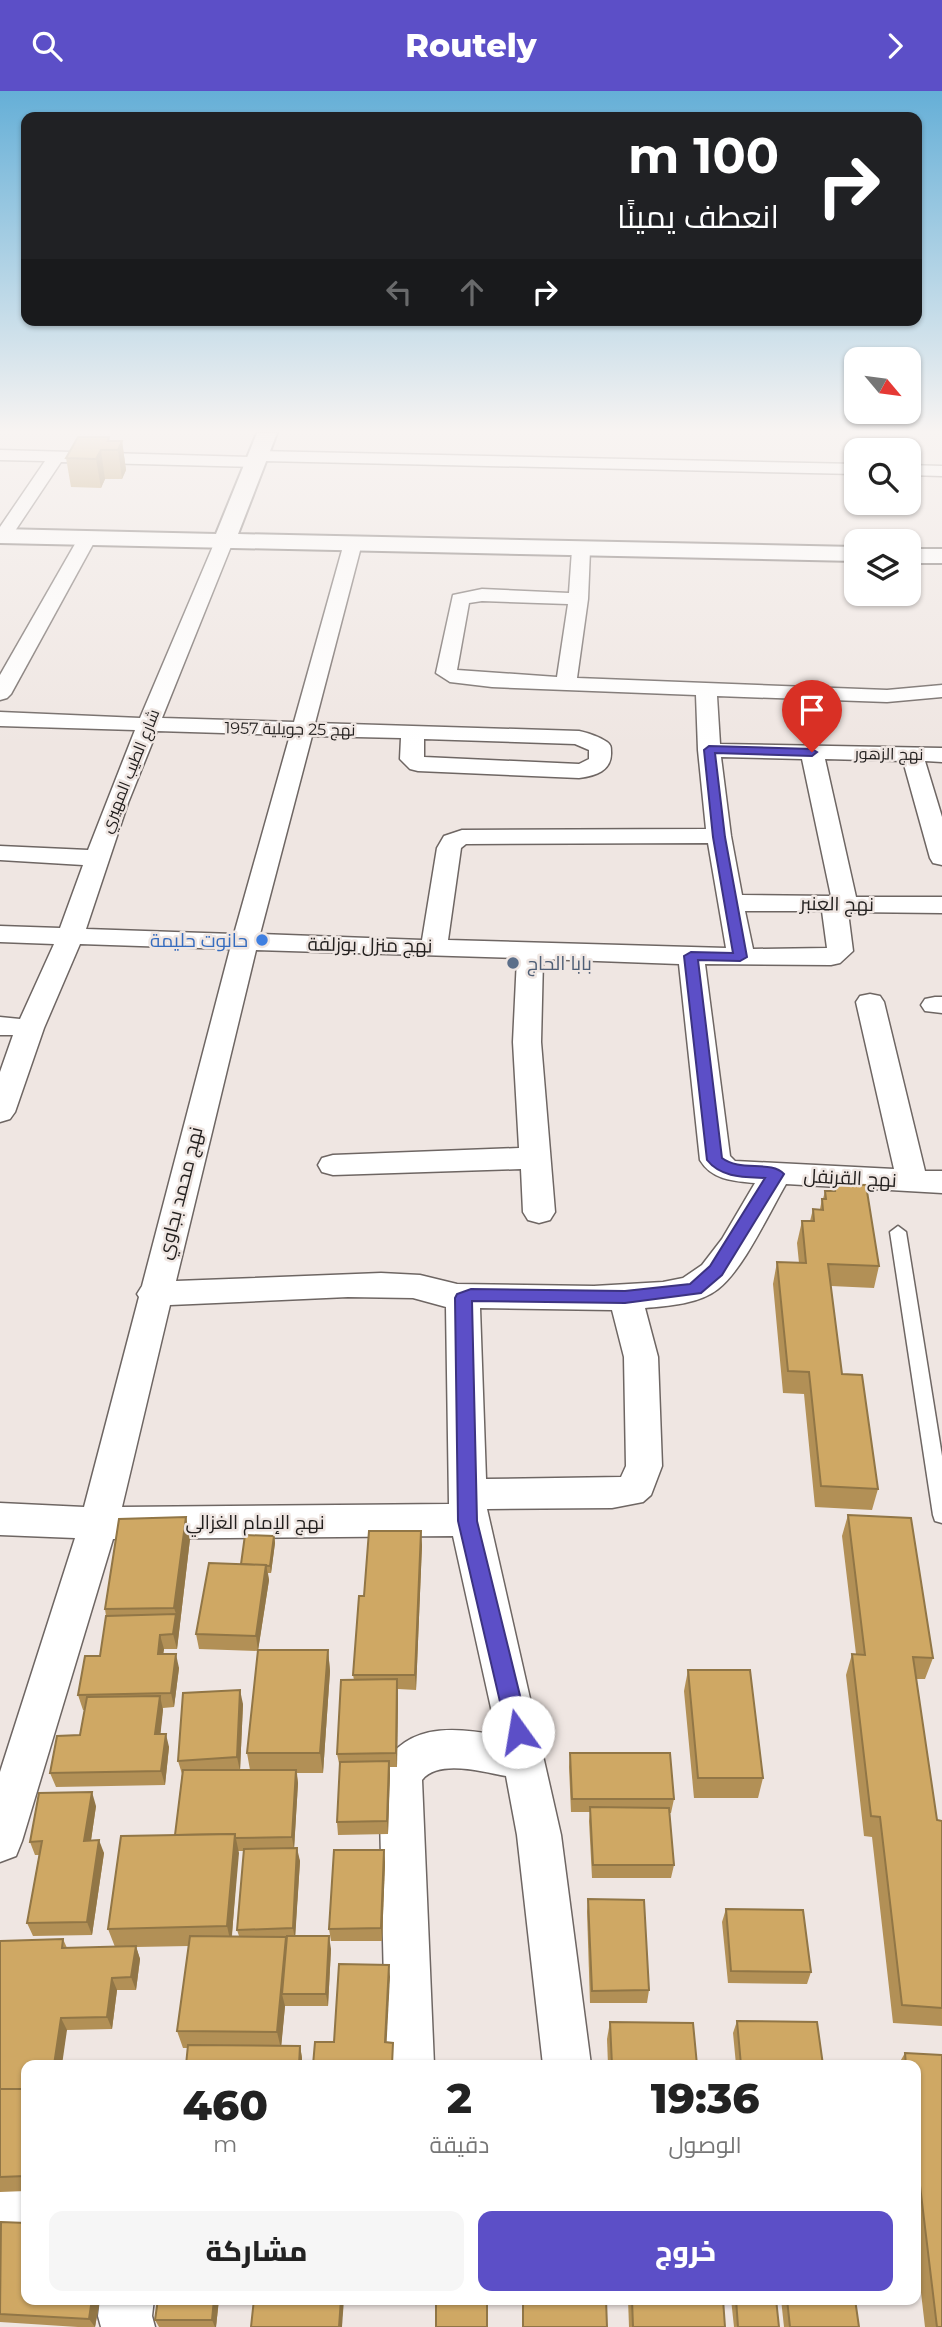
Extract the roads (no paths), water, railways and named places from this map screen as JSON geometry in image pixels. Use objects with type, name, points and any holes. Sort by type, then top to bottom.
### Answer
[{"type":"street","points":[[0,694],[88,537]]},
{"type":"street","points":[[112,537],[844,554]]},
{"type":"street","name":"شارع الطيب المهيري","points":[[0,1112],[30,1028],[71,937],[96,858],[148,725],[225,539]]},
{"type":"street","name":"نهج محمد بجاوي","points":[[0,1841],[99,1523],[154,1294],[245,942],[354,543]]},
{"type":"street","points":[[566,684],[582,550]]},
{"type":"street","points":[[921,556],[942,556]]},
{"type":"street","points":[[578,599],[466,596],[460,599],[446,673],[457,678],[706,690],[887,696],[942,691]]},
{"type":"street","points":[[706,690],[709,750],[719,837],[733,903],[740,957]]},
{"type":"street","name":"نهج 25 جويلية 1957","points":[[0,719],[148,725],[413,732],[579,738],[600,747],[600,762],[588,770],[418,764],[411,759],[413,732]]},
{"type":"street","name":"نهج الزهور","points":[[709,750],[942,755]]},
{"type":"street","points":[[812,752],[839,904]]},
{"type":"street","points":[[912,754],[942,858]]},
{"type":"street","points":[[434,946],[449,848],[453,841],[462,837],[719,837]]},
{"type":"street","points":[[0,853],[96,858]]},
{"type":"street","name":"نهج العنبر","points":[[733,903],[942,905]]},
{"type":"street","name":"نهج منزل بوزلفة","points":[[0,934],[691,956],[837,954],[840,951],[839,904]]},
{"type":"street","points":[[530,951],[527,1042],[539,1212]]},
{"type":"street","name":"نهج القرنفل","points":[[691,956],[715,1160],[724,1168],[735,1171],[942,1182]]},
{"type":"street","points":[[870,1002],[912,1181]]},
{"type":"street","points":[[0,1026],[30,1028]]},
{"type":"street","points":[[333,1165],[535,1159]]},
{"type":"street","points":[[154,1294],[356,1285],[419,1287],[463,1298],[471,1295],[625,1297],[695,1289],[716,1271],[776,1174]]},
{"type":"street","name":"نهج الإمام الغزالي","points":[[0,1519],[99,1523],[467,1507],[630,1491],[638,1484],[644,1466],[641,1357],[625,1297]]},
{"type":"street","points":[[463,1298],[467,1507],[539,1835],[566,2060]]},
{"type":"street","points":[[410,2060],[400,1775],[405,1764],[420,1752],[438,1749],[524,1759]]},
{"type":"street","points":[[0,2205],[21,2204]]},
{"type":"street","points":[[126,2305],[125,2316],[128,2327]]},
{"type":"lane","points":[[898,1232],[942,1514]]},
{"type":"place","name":"حانوت حليمة","points":[[262,940]]},
{"type":"place","name":"بابا الحاج","points":[[513,963]]}]
